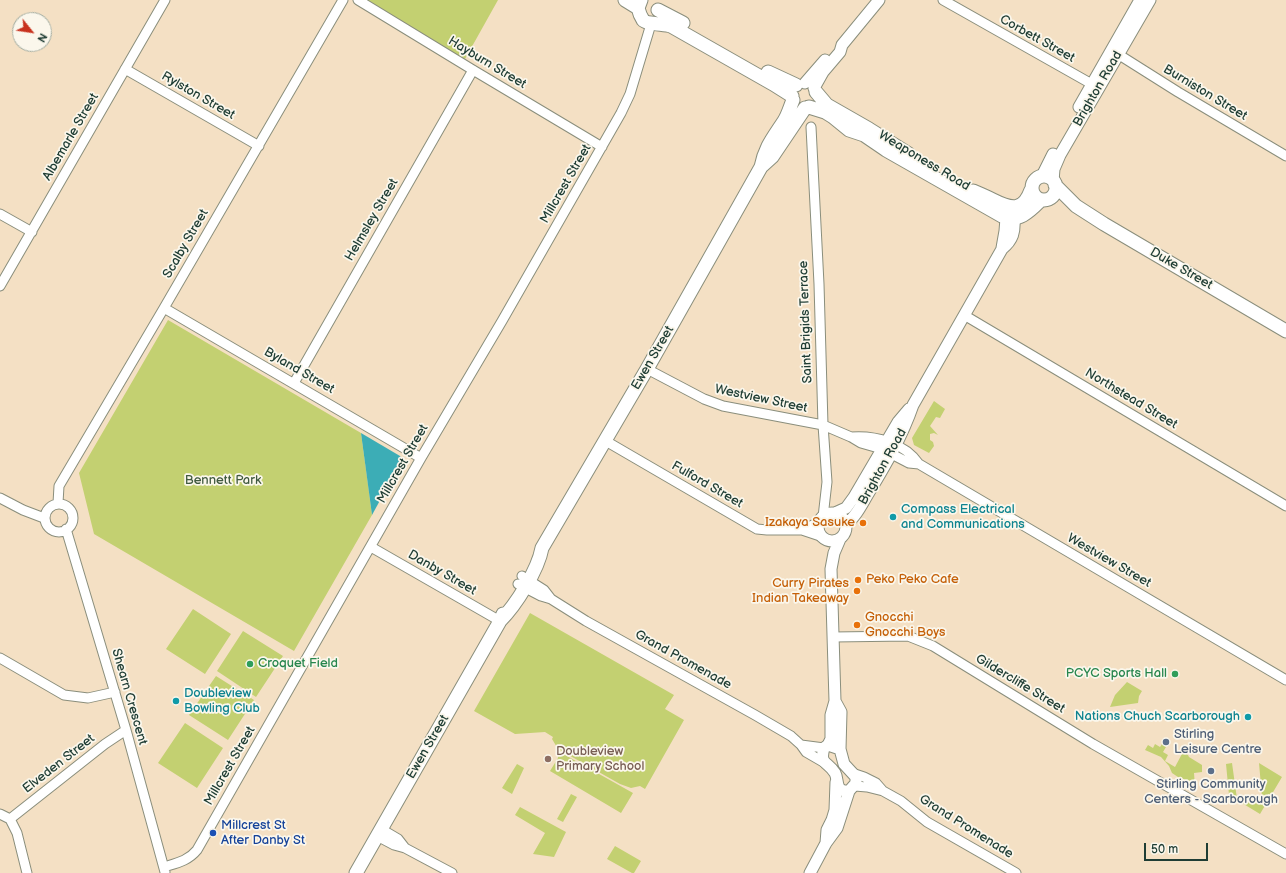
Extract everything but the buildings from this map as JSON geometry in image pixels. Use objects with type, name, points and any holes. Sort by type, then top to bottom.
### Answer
[{"type":"main road","points":[[625,0],[639,4],[650,22],[659,18],[655,5]]},
{"type":"main road","name":"Weaponess Road","points":[[655,5],[777,77],[869,128],[956,183],[1010,214]]},
{"type":"main road","name":"Weaponess Road","points":[[650,22],[671,26],[773,84],[803,91]]},
{"type":"main road","name":"Weaponess Road","points":[[803,91],[798,106],[825,112],[849,130],[864,135],[886,150],[1010,214]]},
{"type":"main road","name":"Ewen Street","points":[[356,873],[500,621],[505,608],[523,582],[534,555],[542,548],[647,369],[761,167],[764,154],[772,138],[803,91],[815,101],[807,107],[772,157],[761,167]]},
{"type":"main road","points":[[1034,180],[1050,181],[1055,193],[1023,216],[1010,214],[1029,198],[1034,180]]},
{"type":"main road","name":"Duke Street","points":[[1050,181],[1076,206],[1286,331]]},
{"type":"main road","points":[[1031,190],[1035,197],[1045,200]]},
{"type":"main road","name":"Duke Street","points":[[1045,200],[1076,206]]},
{"type":"street","name":"Albemarle Street","points":[[0,286],[165,0]]},
{"type":"street","name":"Scalby Street","points":[[58,503],[59,486],[344,0]]},
{"type":"street","name":"Hayburn Street","points":[[358,0],[602,146]]},
{"type":"street","name":"Ewen Street","points":[[803,91],[835,48],[842,45],[879,0]]},
{"type":"street","name":"Corbett Street","points":[[943,0],[1095,86]]},
{"type":"street","name":"Brighton Road","points":[[1115,52],[1140,0]]},
{"type":"street","name":"Brighton Road","points":[[1050,181],[1095,86],[1115,52],[1150,0]]},
{"type":"street","name":"Millcrest Street","points":[[164,870],[186,860],[197,850],[421,458],[502,321],[621,113],[630,94],[650,22]]},
{"type":"street","name":"Burniston Street","points":[[1115,52],[1178,92],[1286,156]]},
{"type":"street","name":"Rylston Street","points":[[125,69],[259,146]]},
{"type":"street","name":"Helmsley Street","points":[[294,383],[473,70]]},
{"type":"street","name":"Saint Brigids Terrace","points":[[811,126],[819,284],[823,425],[827,482],[821,519]]},
{"type":"street","points":[[0,214],[32,232]]},
{"type":"street","name":"Brighton Road","points":[[846,524],[858,511],[889,447],[898,422],[913,405],[1002,249],[1008,244],[1015,228],[1010,214]]},
{"type":"street","name":"Byland Street","points":[[164,308],[421,458]]},
{"type":"street","name":"Northstead Street","points":[[964,315],[1286,506]]},
{"type":"street","name":"Westview Street","points":[[647,369],[704,399],[723,406],[823,425],[851,436],[861,443],[889,447],[914,457],[919,464],[1286,680]]},
{"type":"street","name":"Fulford Street","points":[[604,440],[757,529],[802,530],[824,538]]},
{"type":"street","name":"Brighton Road","points":[[835,513],[846,508],[889,447]]},
{"type":"street","points":[[0,498],[23,510],[44,518]]},
{"type":"street","points":[[58,503],[69,507],[74,517],[69,528],[59,533],[48,528],[44,518],[48,507],[58,503]]},
{"type":"street","points":[[826,844],[827,830],[835,810],[837,777],[835,772],[825,764],[822,755],[831,740],[831,715],[835,701],[831,569],[834,553],[845,532],[846,524],[840,515],[835,513],[827,514],[821,519],[818,526],[820,533],[824,538],[826,553],[831,569]]},
{"type":"street","name":"Fulford Street","points":[[802,530],[821,519]]},
{"type":"street","name":"Shearn Crescent","points":[[66,529],[126,730],[164,870]]},
{"type":"street","points":[[824,538],[834,541],[840,539]]},
{"type":"street","name":"Danby Street","points":[[370,547],[500,621]]},
{"type":"street","name":"Grand Promenade","points":[[523,582],[544,590],[551,599],[586,621],[791,736],[802,745],[806,752],[825,764]]},
{"type":"street","name":"Gildercliffe Street","points":[[833,637],[908,636],[933,646],[1093,744],[1286,854]]},
{"type":"street","points":[[0,658],[64,696],[88,698],[115,692]]},
{"type":"street","points":[[810,873],[826,844],[837,828],[856,780],[854,774],[844,764],[840,749],[841,712],[835,701]]},
{"type":"street","name":"Elveden Street","points":[[10,819],[105,744],[126,730]]},
{"type":"street","name":"Grand Promenade","points":[[802,745],[826,747]]},
{"type":"street","points":[[826,747],[840,749]]},
{"type":"street","name":"Grand Promenade","points":[[854,774],[876,783],[883,791]]},
{"type":"street","points":[[836,782],[841,789],[852,788]]},
{"type":"street","name":"Grand Promenade","points":[[852,788],[867,787],[883,791],[901,801],[928,822],[1016,873]]},
{"type":"street","points":[[0,814],[10,819],[16,833],[27,873]]},
{"type":"street","points":[[379,832],[398,839],[406,848],[452,873]]},
{"type":"green space","points":[[362,0],[498,0],[465,59],[363,3]]},
{"type":"green space","name":"Bennett Park","points":[[168,320],[361,433],[372,515],[294,651],[94,534],[79,473]]},
{"type":"green space","points":[[934,401],[945,409],[940,418],[936,417],[930,426],[938,435],[934,433],[930,434],[930,440],[933,442],[934,446],[929,453],[914,445],[912,438]]},
{"type":"green space","name":"Croquet Field","points":[[193,609],[231,634],[205,674],[166,649]]},
{"type":"green space","points":[[530,613],[674,695],[665,709],[684,720],[645,789],[640,786],[631,788],[620,784],[558,749],[552,739],[553,737],[545,732],[515,734],[474,711]]},
{"type":"green space","name":"Croquet Field","points":[[243,631],[283,656],[256,697],[217,671]]},
{"type":"green space","name":"Croquet Field","points":[[216,676],[254,700],[228,740],[189,715]]},
{"type":"green space","points":[[1127,682],[1142,691],[1139,696],[1138,703],[1110,707],[1115,695]]},
{"type":"green space","points":[[185,723],[223,748],[197,788],[158,763]]},
{"type":"green space","points":[[1155,744],[1160,747],[1162,744],[1166,747],[1163,752],[1168,755],[1165,761],[1175,767],[1183,752],[1202,765],[1202,772],[1194,773],[1195,786],[1189,781],[1172,773],[1169,766],[1161,757],[1145,750],[1148,745],[1153,748]]},
{"type":"green space","points":[[558,751],[633,793],[621,813],[550,771],[558,758]]},
{"type":"green space","points":[[1232,763],[1237,799],[1229,795],[1226,764]]},
{"type":"green space","points":[[1259,763],[1282,777],[1260,814],[1237,800],[1262,797]]},
{"type":"green space","points":[[517,764],[524,768],[512,794],[502,788]]},
{"type":"green space","points":[[571,794],[577,797],[563,822],[557,819]]},
{"type":"green space","points":[[520,807],[566,832],[554,857],[533,854],[545,833],[515,815]]},
{"type":"green space","points":[[615,846],[641,861],[634,873],[607,859]]},
{"type":"water","points":[[361,433],[400,456],[402,459],[372,515]]},
{"type":"place","name":"Compass Electrical and Communications","points":[[893,517]]},
{"type":"place","name":"Izakaya Sasuke","points":[[863,523]]},
{"type":"place","name":"Peko Peko Cafe","points":[[858,580]]},
{"type":"place","name":"Curry Pirates Indian Takeaway","points":[[857,591]]},
{"type":"place","name":"Gnocchi Gnocchi Boys","points":[[857,625]]},
{"type":"place","name":"Croquet Field","points":[[250,664]]},
{"type":"place","name":"PCYC Sports Hall","points":[[1175,674]]},
{"type":"place","name":"Doubleview Bowling Club","points":[[176,701]]},
{"type":"place","name":"Nations Chuch Scarborough","points":[[1248,717]]},
{"type":"place","name":"Stirling Leisure Centre","points":[[1166,742]]},
{"type":"place","name":"Doubleview Primary School","points":[[548,759]]},
{"type":"place","name":"Stirling Community Centers - Scarborough","points":[[1211,771]]},
{"type":"place","name":"Millcrest St After Danby St","points":[[213,833]]}]
